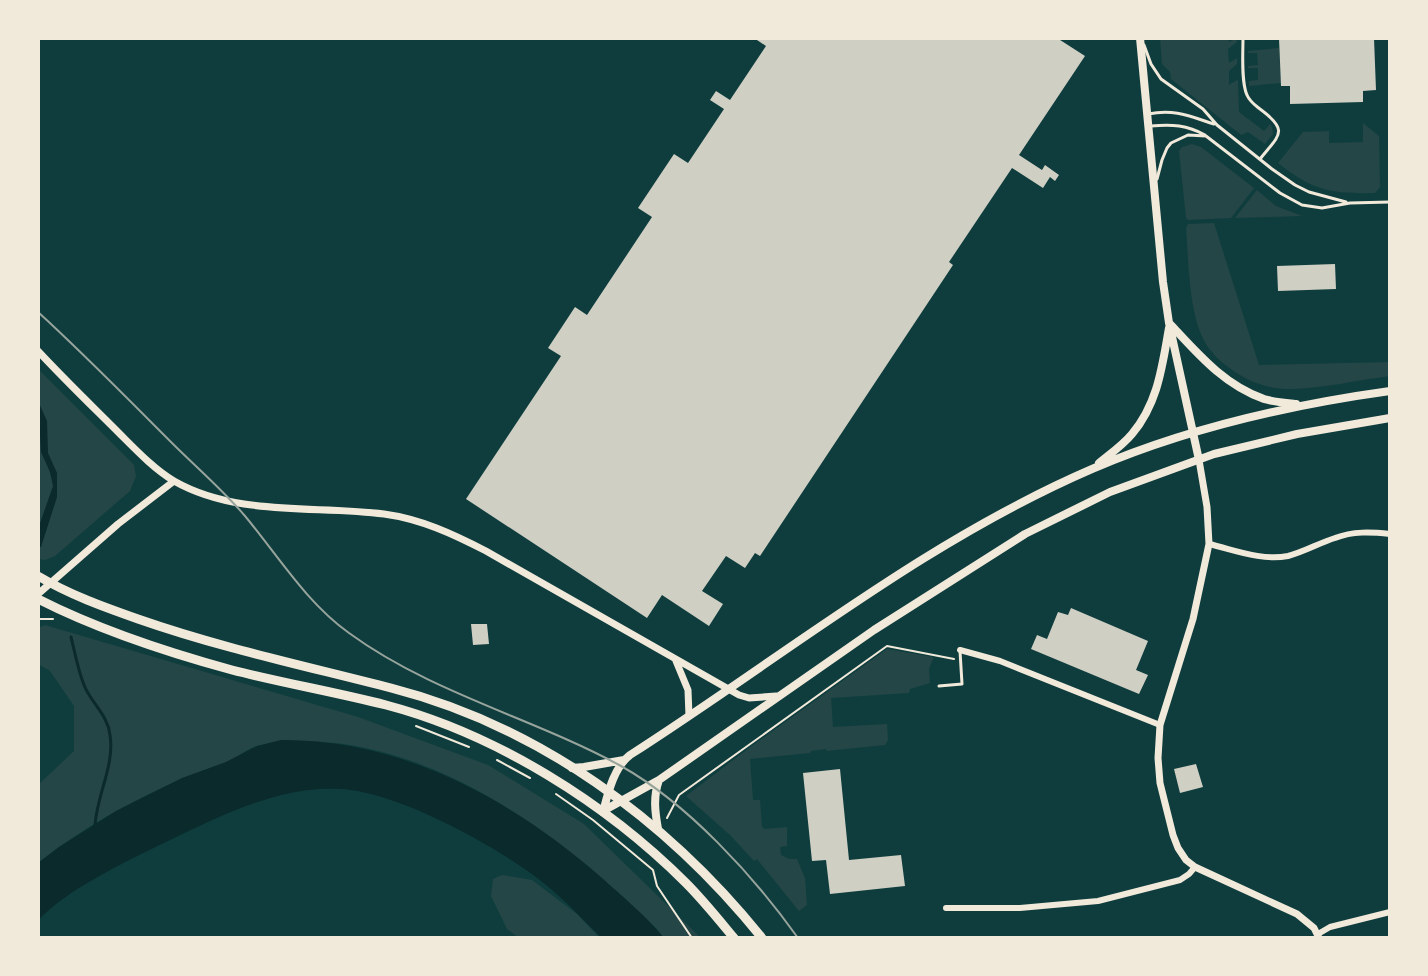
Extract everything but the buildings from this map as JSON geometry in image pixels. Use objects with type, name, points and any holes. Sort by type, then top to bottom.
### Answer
[{"type":"main road","points":[[1140,38],[1161,268],[1169,323],[1199,460]]},
{"type":"main road","points":[[1169,323],[1222,377],[1267,400],[1303,405]]},
{"type":"main road","points":[[1093,468],[1131,436],[1148,412],[1161,377],[1169,323]]},
{"type":"main road","points":[[572,768],[624,760],[935,550],[1010,508],[1093,468],[1193,432],[1303,405],[1390,391]]},
{"type":"main road","points":[[603,812],[659,780],[874,630],[1025,534],[1110,492],[1246,445],[1390,418]]},
{"type":"main road","points":[[38,576],[85,600],[160,627],[394,688],[499,727],[623,800],[704,871],[762,938]]},
{"type":"main road","points":[[38,596],[93,624],[157,647],[231,670],[388,705],[437,722],[528,763],[603,812],[644,845],[687,884],[734,938]]},
{"type":"main road","points":[[603,812],[609,790],[624,760]]},
{"type":"main road","points":[[658,829],[654,808],[659,780]]},
{"type":"street","points":[[38,351],[148,462],[174,481],[199,492],[243,504],[384,514],[447,531],[739,695],[749,698],[776,696]]},
{"type":"street","points":[[1199,460],[1209,544],[1193,619],[1160,725],[1158,758],[1160,783],[1178,848],[1195,867],[1297,914],[1308,922],[1318,936],[1330,927],[1390,912]]},
{"type":"street","points":[[38,596],[136,509],[174,481]]},
{"type":"street","points":[[1209,544],[1271,557],[1289,555],[1354,533],[1390,534]]},
{"type":"street","points":[[960,650],[1000,661],[1160,725]]},
{"type":"street","points":[[675,659],[688,690],[689,716]]},
{"type":"street","points":[[946,908],[1020,908],[1098,901],[1180,880],[1195,867]]},
{"type":"lane","points":[[1140,38],[1161,79],[1203,109],[1217,125],[1260,159],[1295,185],[1350,203]]},
{"type":"lane","points":[[1243,38],[1245,92],[1250,101],[1275,120],[1279,130],[1278,136],[1260,159]]},
{"type":"lane","points":[[1146,115],[1163,111],[1183,113],[1217,125]]},
{"type":"lane","points":[[1147,126],[1179,125],[1192,128],[1262,181],[1292,201],[1307,206],[1322,208],[1350,203],[1390,202]]},
{"type":"lane","points":[[1154,195],[1162,160],[1171,143],[1188,135],[1206,136]]},
{"type":"lane","points":[[939,686],[962,684],[960,650]]},
{"type":"path","points":[[38,619],[59,621]]},
{"type":"path","points":[[679,795],[887,646],[960,660]]},
{"type":"path","points":[[409,723],[468,747]]},
{"type":"path","points":[[496,759],[534,780]]},
{"type":"path","points":[[546,787],[593,820],[653,870],[657,886],[692,938]]},
{"type":"shaded area","points":[[1160,38],[1228,38],[1229,42],[1236,38],[1237,42],[1228,49],[1229,63],[1237,58],[1237,64],[1229,71],[1229,85],[1238,81],[1239,112],[1264,131],[1270,124],[1272,127],[1273,134],[1265,144],[1248,132],[1241,135],[1171,79],[1170,72],[1162,64]]},
{"type":"shaded area","points":[[1279,48],[1281,83],[1249,86],[1249,81],[1258,80],[1258,68],[1248,66],[1258,65],[1257,53],[1248,51]]},
{"type":"shaded area","points":[[1363,123],[1379,136],[1380,187],[1375,193],[1324,189],[1302,180],[1278,163],[1303,132],[1329,131],[1329,143],[1363,142]]},
{"type":"shaded area","points":[[1192,144],[1201,147],[1254,188],[1231,218],[1186,218],[1179,151]]},
{"type":"shaded area","points":[[1257,190],[1276,206],[1302,216],[1235,218]]},
{"type":"shaded area","points":[[1214,223],[1259,365],[1390,362],[1390,376],[1317,387],[1278,388],[1248,379],[1220,360],[1204,341],[1198,327],[1189,276],[1186,228],[1188,224]]},
{"type":"shaded area","points":[[38,369],[134,465],[136,476],[130,491],[55,556],[45,560],[38,559]]},
{"type":"shaded area","points":[[38,401],[47,421],[48,453],[57,473],[57,497],[41,547],[38,546],[38,529],[53,486],[41,452]]},
{"type":"shaded area","points":[[45,625],[358,717],[488,765],[584,824],[701,938],[664,938],[624,898],[550,837],[469,786],[382,752],[336,743],[253,747],[229,761],[160,788],[124,807],[38,863],[38,785],[74,751],[74,706],[50,671],[38,664],[38,628]]},
{"type":"shaded area","points":[[887,649],[933,657],[929,669],[930,683],[910,689],[909,693],[831,698],[833,727],[887,724],[888,740],[885,745],[750,759],[753,800],[760,800],[762,827],[787,827],[787,846],[780,847],[781,855],[797,859],[805,878],[807,905],[799,911],[757,859],[754,861],[686,796]]},
{"type":"shaded area","points":[[281,740],[326,742],[370,750],[454,779],[531,823],[568,850],[634,907],[664,938],[602,938],[545,884],[479,840],[398,803],[373,795],[334,789],[289,793],[218,818],[98,877],[64,898],[38,921],[38,863],[59,847],[116,811],[182,778],[226,762],[257,746]]},
{"type":"shaded area","points":[[502,875],[532,880],[577,914],[600,938],[519,938],[507,929],[491,896],[493,879]]},
{"type":"waterway","points":[[71,637],[84,685],[106,721],[110,735],[110,758],[95,827]]},
{"type":"tram line","points":[[38,312],[228,497],[306,593],[334,621],[381,654],[414,672],[553,733],[646,781],[718,843],[761,890],[798,938]]}]
